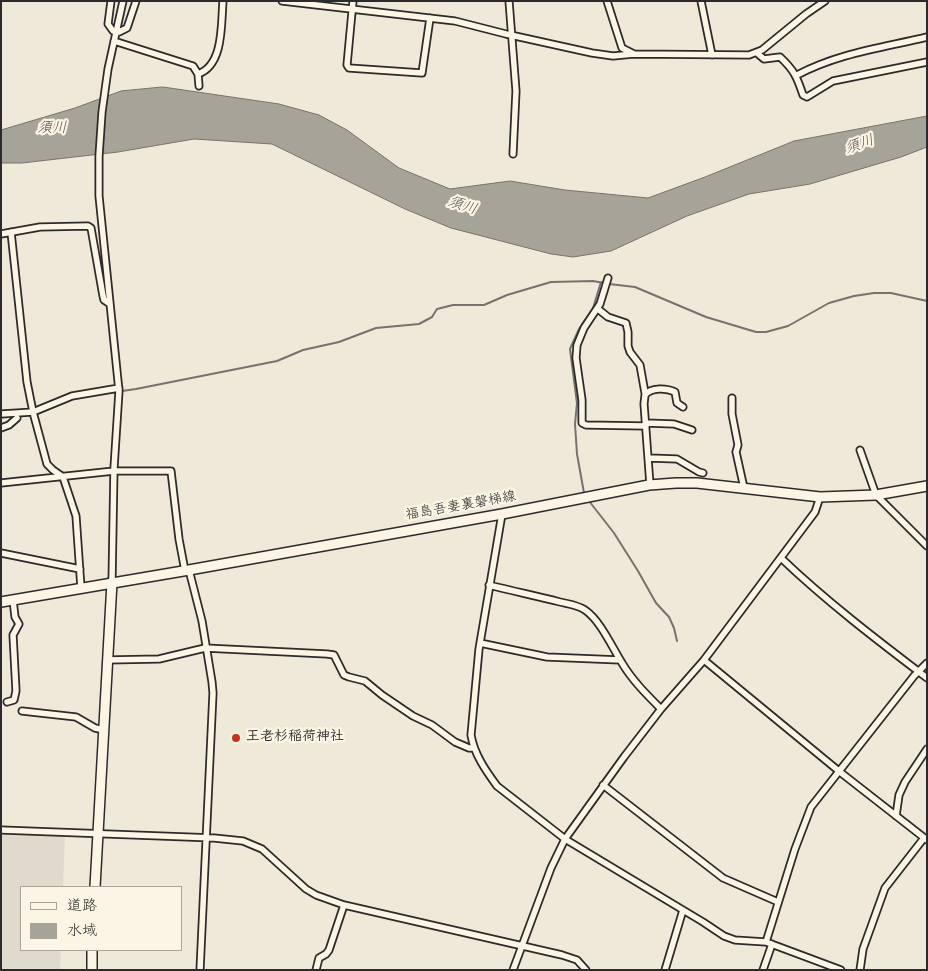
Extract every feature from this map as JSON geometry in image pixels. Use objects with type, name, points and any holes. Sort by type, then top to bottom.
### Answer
[{"type":"main road","name":"福島吾妻裏磐梯線","points":[[1,602],[187,571],[650,485],[697,483],[820,497],[876,494],[927,486]]},
{"type":"main road","points":[[95,886],[112,582]]},
{"type":"main road","points":[[92,951],[92,970]]},
{"type":"street","points":[[111,1],[108,24],[116,32],[127,28],[136,1]]},
{"type":"street","points":[[112,582],[114,471],[119,388],[99,196],[99,156],[102,112],[108,69],[123,1]]},
{"type":"street","points":[[198,74],[209,69],[218,52],[223,1]]},
{"type":"street","points":[[282,1],[455,21],[512,36],[613,56],[634,54],[749,55],[758,53],[806,14],[826,1]]},
{"type":"street","points":[[353,1],[349,68],[422,73],[430,18]]},
{"type":"street","points":[[509,1],[516,91],[513,154]]},
{"type":"street","points":[[607,1],[622,48],[634,54]]},
{"type":"street","points":[[701,1],[712,55]]},
{"type":"street","points":[[796,75],[818,63],[846,54],[927,37]]},
{"type":"street","points":[[114,41],[193,66],[198,74],[199,86]]},
{"type":"street","points":[[758,53],[764,59],[780,57],[796,75],[803,95],[807,97],[833,81],[927,62]]},
{"type":"street","points":[[1,234],[40,227],[88,226],[91,228],[103,296],[106,302],[110,304]]},
{"type":"street","points":[[11,232],[27,382],[33,412],[48,464],[52,470],[63,476],[76,516],[81,588]]},
{"type":"street","points":[[608,278],[598,309],[579,338],[575,352],[582,400],[582,423],[586,425],[674,424],[692,430]]},
{"type":"street","points":[[598,309],[608,317],[626,323],[628,346],[630,352],[640,365],[646,393],[644,402],[650,485]]},
{"type":"street","points":[[1,414],[33,412],[72,396],[119,388]]},
{"type":"street","points":[[646,393],[650,390],[669,390],[675,392],[678,403],[683,407]]},
{"type":"street","points":[[732,398],[732,414],[738,445],[736,452],[744,488]]},
{"type":"street","points":[[1,428],[9,425],[17,418]]},
{"type":"street","points":[[860,450],[876,494],[927,546]]},
{"type":"street","points":[[649,458],[677,459],[699,472],[703,472]]},
{"type":"street","points":[[1,484],[114,471],[171,471],[179,539],[202,621],[213,693],[200,970]]},
{"type":"street","points":[[513,970],[551,868],[565,839],[603,785],[661,709],[704,660],[781,558],[815,512],[820,497]]},
{"type":"street","points":[[502,514],[480,643],[471,735],[473,748],[498,786],[565,839],[724,936],[734,940],[769,943],[841,970]]},
{"type":"street","points":[[1,553],[80,569]]},
{"type":"street","points":[[781,558],[838,608],[927,678]]},
{"type":"street","points":[[489,585],[572,604],[585,610],[593,617],[606,635],[620,660],[648,696],[661,709]]},
{"type":"street","points":[[7,702],[14,700],[16,691],[14,635],[18,624],[15,617],[13,600]]},
{"type":"street","points":[[480,643],[547,657],[620,660]]},
{"type":"street","points":[[108,660],[160,659],[205,648],[334,655],[344,675],[365,681],[413,716],[432,725],[455,742],[473,748]]},
{"type":"street","points":[[704,660],[925,839],[885,888],[863,949],[860,970]]},
{"type":"street","points":[[763,970],[778,902],[811,808],[918,671],[927,663]]},
{"type":"street","points":[[22,712],[76,717],[95,728],[104,730]]},
{"type":"street","points":[[896,816],[899,795],[905,782],[927,749]]},
{"type":"street","points":[[603,785],[724,878],[778,902]]},
{"type":"street","points":[[1,830],[243,841],[258,847],[271,856],[306,889],[316,895],[344,904],[577,960],[586,970]]},
{"type":"street","points":[[316,970],[319,958],[326,954],[332,943],[344,904]]},
{"type":"street","points":[[665,970],[683,910]]},
{"type":"shaded area","points":[[1,835],[65,836],[63,886],[20,886],[20,951],[61,951],[60,970],[1,970]]},
{"type":"water","name":"須川","points":[[163,87],[279,104],[319,115],[347,130],[399,168],[450,189],[510,181],[565,190],[648,198],[794,141],[927,116],[927,147],[901,157],[810,184],[749,194],[687,216],[611,251],[573,257],[551,254],[451,228],[405,209],[272,144],[194,139],[118,152],[22,163],[1,163],[1,130],[75,108],[121,91]]},
{"type":"waterway","points":[[94,395],[136,389],[277,361],[303,350],[339,342],[376,328],[419,324],[432,317],[437,309],[453,305],[484,305],[507,295],[551,282],[593,281],[604,283]]},
{"type":"waterway","points":[[584,493],[577,454],[575,424],[577,403],[570,349],[579,329],[593,308],[601,282]]},
{"type":"waterway","points":[[609,284],[635,287],[706,317],[756,332],[766,332],[788,326],[829,303],[854,296],[891,293],[927,301]]},
{"type":"waterway","points":[[25,415],[34,415],[56,406]]},
{"type":"waterway","points":[[589,501],[614,533],[656,603],[669,617],[677,641]]},
{"type":"place","name":"王老杉稲荷神社","points":[[236,738]]}]
